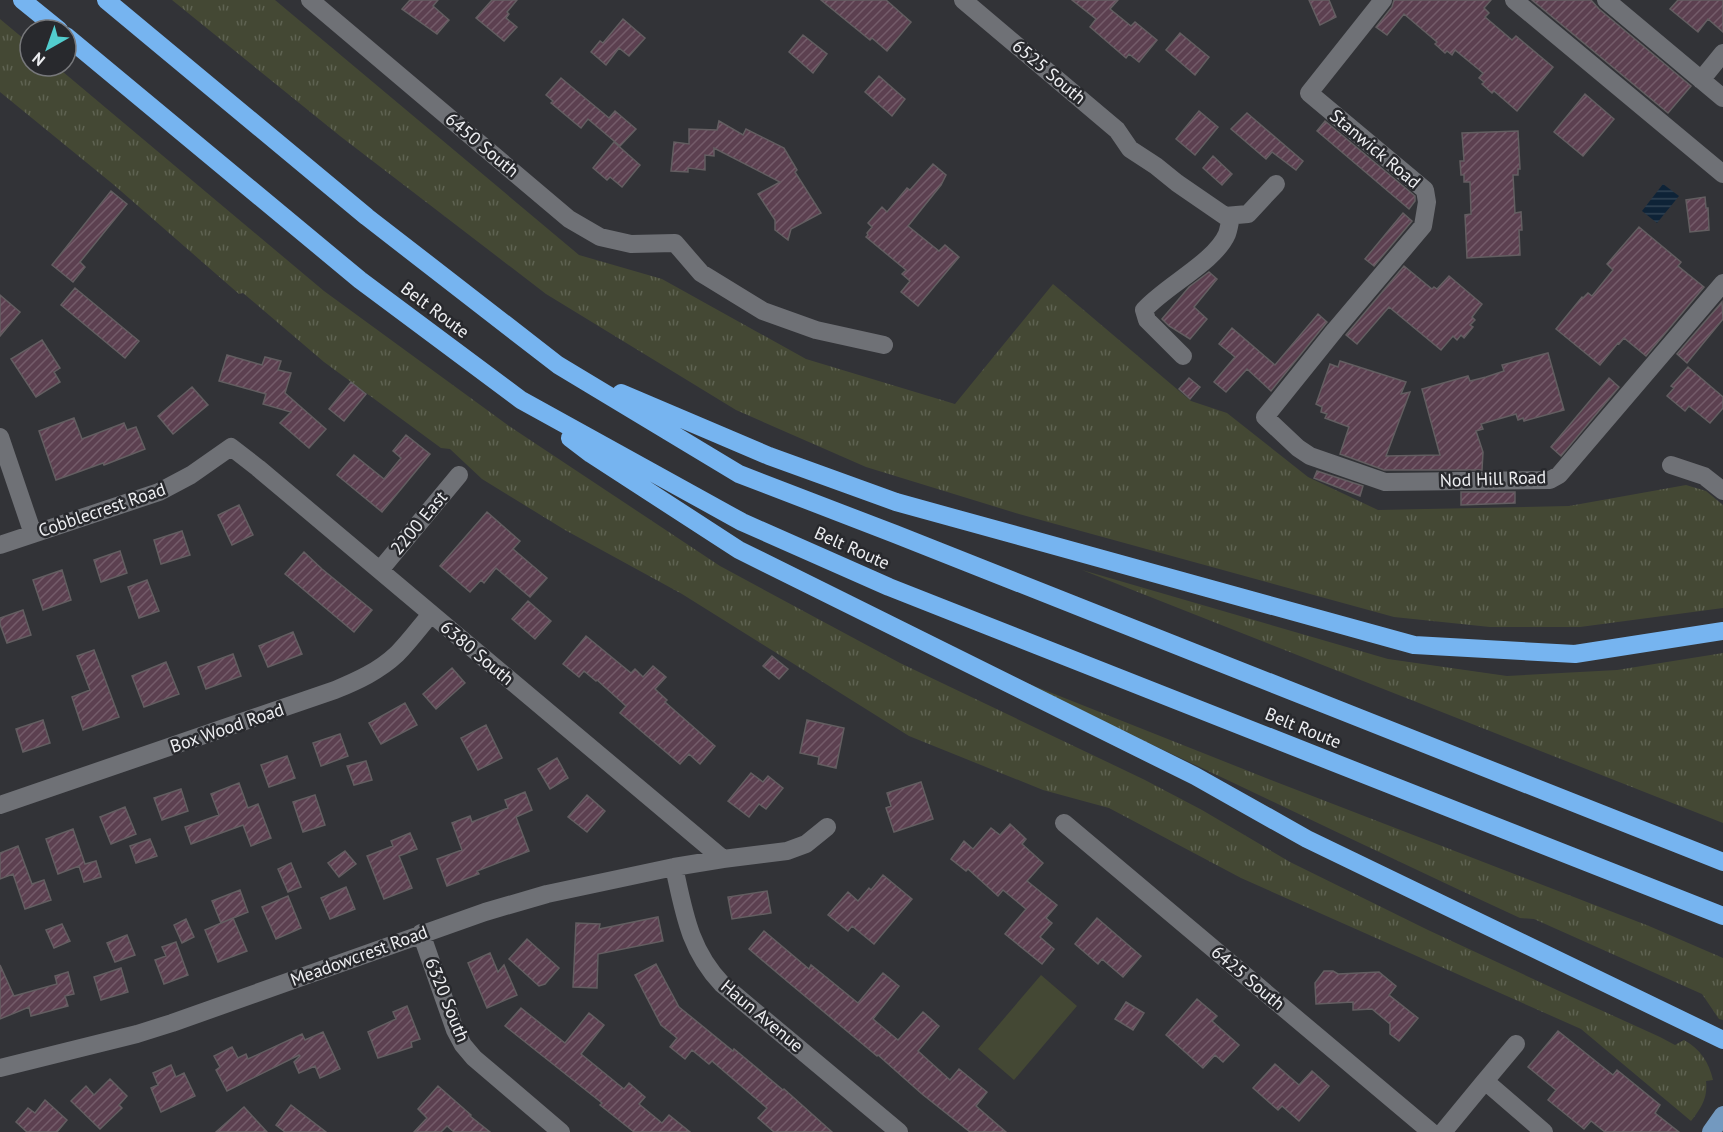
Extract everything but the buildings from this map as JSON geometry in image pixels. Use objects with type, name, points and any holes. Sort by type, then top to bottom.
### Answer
[{"type":"highway","points":[[22,0],[44,18]]},
{"type":"highway","name":"Belt Route","points":[[106,0],[367,218],[558,365],[739,474],[1723,862]]},
{"type":"highway","name":"Belt Route","points":[[78,46],[360,280],[521,400],[742,522],[889,587],[1723,916]]},
{"type":"highway","points":[[558,365],[769,456],[896,502],[1414,645],[1575,654],[1723,631]]},
{"type":"highway","points":[[521,400],[591,454],[739,550],[1195,776],[1307,839],[1723,1040]]},
{"type":"main road","points":[[1711,1132],[1723,1115]]},
{"type":"street","name":"6450 South","points":[[310,0],[569,219],[600,237],[631,244],[675,243],[701,273],[763,311],[816,330],[884,345]]},
{"type":"street","name":"6525 South","points":[[963,0],[1117,130],[1130,149],[1224,216],[1231,216]]},
{"type":"street","name":"Stanwick Road","points":[[1265,417],[1423,226],[1427,202],[1425,190],[1309,93],[1383,0]]},
{"type":"street","points":[[1514,0],[1723,174]]},
{"type":"street","points":[[1606,0],[1723,98]]},
{"type":"street","points":[[1701,80],[1723,54]]},
{"type":"street","points":[[1183,356],[1147,320],[1144,310],[1151,302],[1202,263],[1218,247],[1227,235],[1231,216],[1248,214],[1276,184]]},
{"type":"street","name":"Nod Hill Road","points":[[1265,417],[1298,448],[1310,456],[1385,482],[1550,480],[1559,475],[1723,283]]},
{"type":"street","points":[[0,437],[33,534]]},
{"type":"street","name":"Cobblecrest Road","points":[[0,545],[171,487],[231,447]]},
{"type":"street","name":"6380 South","points":[[231,447],[723,859]]},
{"type":"street","points":[[1671,465],[1704,476],[1723,491]]},
{"type":"street","name":"2200 East","points":[[380,570],[459,475]]},
{"type":"street","name":"Box Wood Road","points":[[0,805],[351,684],[397,654],[431,614]]},
{"type":"street","name":"6425 South","points":[[1064,823],[1424,1130]]},
{"type":"street","name":"Meadowcrest Road","points":[[0,1068],[172,1023],[474,915],[537,897],[674,867],[796,849],[827,827]]},
{"type":"street","name":"Haun Avenue","points":[[674,867],[692,937],[700,956],[712,973],[722,984],[899,1132]]},
{"type":"street","name":"6320 South","points":[[421,933],[455,1030],[463,1045],[480,1064],[561,1132]]},
{"type":"street","points":[[1443,1132],[1516,1044]]},
{"type":"street","points":[[1485,1082],[1544,1132]]},
{"type":"green space","points":[[172,0],[275,0],[579,255],[662,279],[806,359],[955,404],[1053,284],[1191,401],[1227,413],[1308,477],[1378,510],[1569,506],[1686,485],[1706,491],[1723,505],[1723,608],[1580,627],[1490,627],[1394,617],[1019,514],[866,467],[736,410],[546,294],[340,136]]},
{"type":"green space","points":[[0,19],[18,34],[18,78],[70,78],[324,291],[509,426],[720,566],[900,663],[1145,780],[1202,810],[1290,862],[1428,930],[1675,1045],[1684,1040],[1703,1057],[1713,1080],[1706,1081],[1705,1098],[1698,1112],[1691,1121],[1581,1029],[1241,878],[1109,808],[1043,790],[909,736],[682,594],[565,530],[482,479],[450,449],[441,448],[324,362],[243,293],[239,294],[114,185],[0,92]]},
{"type":"green space","points":[[1082,570],[1388,659],[1507,676],[1617,670],[1723,653],[1723,823]]},
{"type":"green space","points":[[1014,678],[1649,926],[1723,958],[1723,1020],[1719,1019],[1702,994],[1534,919],[1520,918],[1013,681]]},
{"type":"green space","points":[[1041,975],[1077,1006],[1014,1080],[978,1049]]},
{"type":"water","points":[[1663,184],[1679,196],[1657,223],[1642,211]]}]
